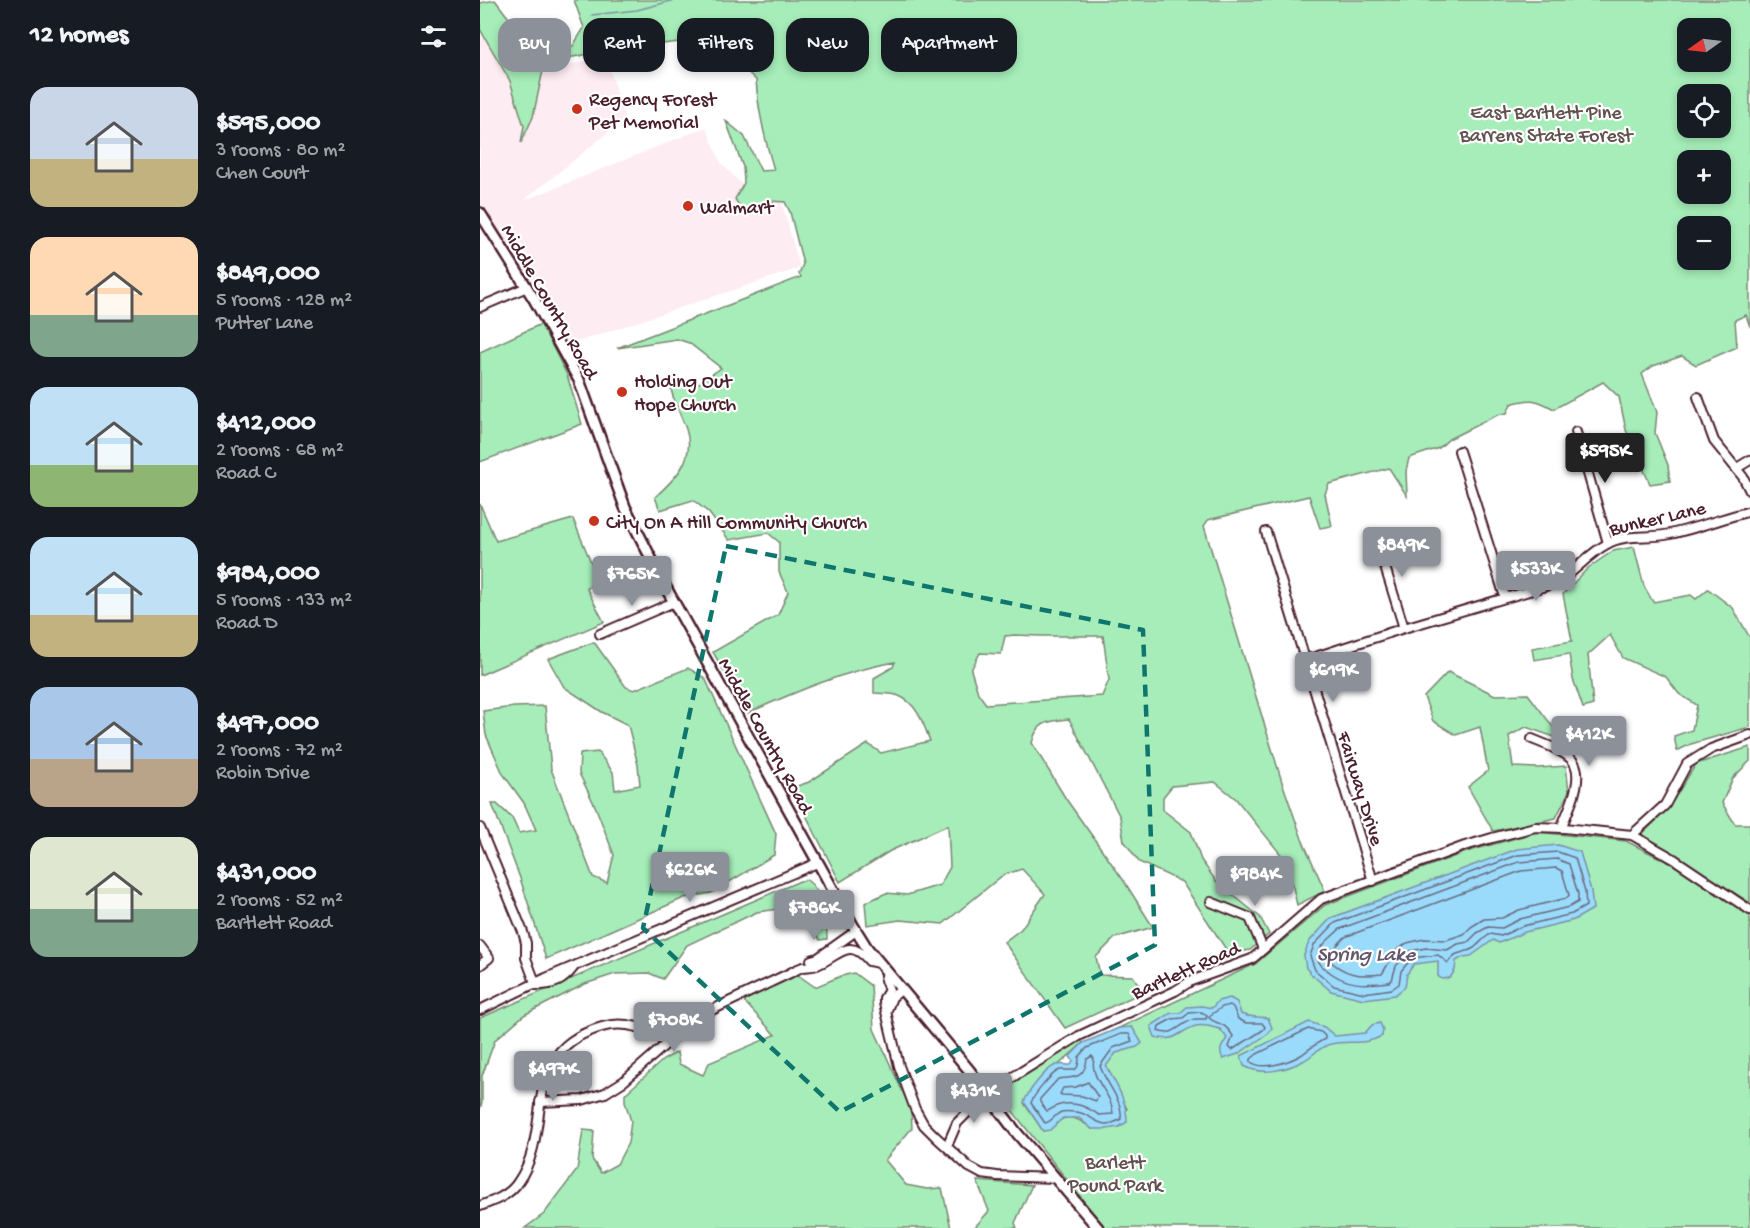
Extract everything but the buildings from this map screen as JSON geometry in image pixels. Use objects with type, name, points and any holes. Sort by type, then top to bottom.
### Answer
[{"type":"main road","name":"Middle Country Road","points":[[480,213],[527,287],[579,380],[625,507],[856,931],[886,972],[987,1093],[1021,1138],[1098,1228]]},
{"type":"street","points":[[480,307],[527,287]]},
{"type":"street","points":[[1698,397],[1714,441],[1737,468],[1750,491]]},
{"type":"street","points":[[1576,432],[1608,543]]},
{"type":"street","points":[[1459,451],[1505,597]]},
{"type":"street","points":[[1737,468],[1750,460]]},
{"type":"street","name":"Bunker Lane","points":[[1306,660],[1556,583],[1594,551],[1608,543],[1627,538],[1671,534],[1750,511]]},
{"type":"street","name":"Fairway Drive","points":[[1266,532],[1373,881]]},
{"type":"street","points":[[1375,535],[1404,628]]},
{"type":"street","points":[[600,634],[675,602]]},
{"type":"street","points":[[1750,735],[1711,749],[1687,764],[1665,806],[1632,835],[1674,859],[1750,910]]},
{"type":"street","points":[[1532,739],[1569,757],[1576,767],[1578,774],[1574,796],[1561,828]]},
{"type":"street","name":"Bartlett Road","points":[[947,1146],[957,1123],[987,1093],[1079,1036],[1175,991],[1191,981],[1252,959],[1321,899],[1465,846],[1534,827],[1632,835]]},
{"type":"street","points":[[481,831],[523,932],[526,942],[526,958],[536,985]]},
{"type":"street","points":[[481,1008],[536,985],[544,976],[560,969],[574,968],[817,863]]},
{"type":"street","points":[[1211,902],[1250,918],[1263,949]]},
{"type":"street","points":[[540,1102],[582,1100],[605,1093],[624,1081],[697,1017],[803,967],[824,950],[833,947],[856,931]]},
{"type":"street","points":[[480,946],[489,958],[480,965]]},
{"type":"street","points":[[803,967],[814,966],[843,950],[850,949],[862,953],[869,962],[879,963]]},
{"type":"street","points":[[886,972],[885,980],[889,990],[884,1003],[899,1066],[915,1109],[924,1125],[969,1167],[982,1174],[1055,1178]]},
{"type":"street","points":[[887,1011],[892,997],[901,990]]},
{"type":"street","points":[[480,1206],[500,1199],[518,1183],[528,1163],[535,1140],[544,1077],[556,1056],[573,1039],[591,1030],[613,1024],[636,1027],[655,1033],[666,1042]]},
{"type":"highlighted area","points":[[726,546],[1143,630],[1155,945],[840,1112],[643,928]]},
{"type":"shaded area","points":[[480,0],[498,0],[503,18],[498,18],[498,72],[519,72],[520,75],[534,72],[571,72],[571,64],[583,62],[583,72],[611,72],[625,119],[523,201],[706,127],[721,163],[753,196],[782,204],[800,268],[561,347],[480,209]]},
{"type":"green space","points":[[495,0],[509,18],[498,18],[498,60],[480,29],[480,3]]},
{"type":"green space","name":"East Bartlett Pine Barrens State Forest","points":[[574,0],[1750,0],[1750,327],[1746,315],[1735,320],[1737,347],[1696,365],[1682,356],[1653,366],[1642,374],[1657,412],[1655,433],[1668,465],[1670,481],[1650,484],[1626,430],[1619,397],[1603,382],[1554,409],[1533,400],[1511,404],[1507,413],[1497,415],[1449,439],[1439,448],[1409,458],[1406,471],[1407,496],[1389,468],[1329,484],[1325,494],[1332,526],[1320,528],[1309,496],[1208,520],[1204,526],[1282,782],[1302,839],[1325,891],[1297,905],[1287,862],[1236,799],[1215,782],[1172,786],[1163,797],[1163,810],[1191,832],[1201,860],[1216,881],[1260,917],[1269,934],[1250,950],[1229,954],[1182,882],[1139,862],[1124,841],[1120,817],[1069,719],[1055,720],[1041,726],[1032,743],[1066,799],[1124,881],[1153,927],[1115,938],[1096,957],[1100,975],[1133,976],[1143,992],[1065,1028],[1004,942],[1021,929],[1045,894],[1022,869],[1003,875],[943,924],[900,920],[867,925],[865,903],[886,893],[907,895],[940,885],[950,867],[948,825],[890,851],[840,882],[792,788],[809,782],[868,744],[881,753],[930,741],[919,715],[911,704],[896,695],[874,693],[874,678],[893,667],[895,662],[838,677],[748,713],[713,652],[778,615],[788,592],[779,572],[779,542],[768,533],[729,540],[709,513],[693,500],[660,510],[655,497],[682,467],[688,450],[686,429],[670,385],[699,383],[721,368],[689,343],[677,339],[617,348],[801,277],[799,274],[803,264],[790,212],[785,202],[769,201],[742,211],[735,199],[744,183],[743,167],[726,121],[744,136],[761,171],[774,170],[762,125],[756,80],[747,72],[774,72],[774,18],[677,18],[677,42],[665,44],[665,18],[583,18],[583,25]],"holes":[[[1005,636],[1103,636],[1109,680],[1102,696],[986,704],[978,693],[971,670],[980,653],[1001,654]]]},
{"type":"green space","points":[[583,30],[583,55],[571,57],[571,47]]},
{"type":"green space","points":[[505,72],[543,72],[533,117],[521,143],[524,126],[510,81]]},
{"type":"green space","points":[[541,324],[567,375],[582,424],[480,462],[480,352]]},
{"type":"green space","points":[[480,504],[496,541],[573,519],[598,579],[587,589],[604,622],[480,675]]},
{"type":"green space","points":[[1634,547],[1644,586],[1653,602],[1691,595],[1696,599],[1708,589],[1733,608],[1750,638],[1750,727],[1691,744],[1677,751],[1674,736],[1692,730],[1697,705],[1679,694],[1666,677],[1623,658],[1610,635],[1588,655],[1593,705],[1583,708],[1573,679],[1569,654],[1534,660],[1532,648],[1572,641],[1563,594],[1588,568],[1613,551]]},
{"type":"green space","points":[[594,642],[626,687],[634,690],[688,668],[705,678],[776,834],[774,855],[711,893],[684,898],[546,959],[520,878],[492,804],[497,804],[512,818],[519,833],[536,830],[524,803],[503,774],[486,735],[483,711],[545,706],[551,769],[593,877],[607,883],[614,855],[596,808],[579,773],[580,754],[598,752],[613,772],[615,790],[640,785],[638,765],[628,725],[602,712],[564,687],[548,659]]},
{"type":"green space","points":[[1448,672],[1495,695],[1528,694],[1563,740],[1526,727],[1509,736],[1513,767],[1566,766],[1569,791],[1556,818],[1493,831],[1468,787],[1488,771],[1480,727],[1456,735],[1433,721],[1424,697]]},
{"type":"green space","points":[[1750,747],[1750,761],[1733,778],[1722,803],[1735,824],[1750,824],[1750,903],[1642,834],[1667,810],[1696,764]]},
{"type":"green space","name":"Barlett Pound Park","points":[[1537,832],[1626,841],[1674,865],[1750,916],[1750,1228],[1105,1228],[995,1089],[1079,1036],[1083,1043],[1036,1085],[1024,1103],[1043,1131],[1062,1119],[1068,1118],[1078,1120],[1092,1129],[1127,1109],[1106,1066],[1089,1042],[1255,964],[1325,905],[1466,852]]},
{"type":"green space","points":[[807,880],[813,885],[821,899],[827,939],[820,940],[794,907],[757,912],[687,945],[663,979],[649,973],[615,974],[585,984],[524,1015],[495,1040],[482,1076],[480,1109],[480,1018],[800,881]]},
{"type":"green space","points":[[854,973],[871,986],[874,1029],[911,1110],[912,1128],[885,1160],[906,1185],[927,1189],[942,1188],[951,1228],[525,1228],[544,1214],[577,1170],[583,1130],[594,1131],[592,1159],[601,1173],[617,1164],[628,1143],[631,1121],[625,1094],[663,1060],[677,1052],[679,1064],[703,1075],[709,1063],[775,1035],[741,998],[798,975],[815,987]]},
{"type":"green space","points":[[977,1181],[1032,1185],[1015,1223],[1017,1228],[974,1228],[989,1211]]},
{"type":"water","name":"Spring Lake","points":[[1558,845],[1580,852],[1591,891],[1593,909],[1574,920],[1525,932],[1499,943],[1493,940],[1471,956],[1456,961],[1455,970],[1450,978],[1442,979],[1438,976],[1438,961],[1414,964],[1407,974],[1405,987],[1395,995],[1364,999],[1331,991],[1306,968],[1304,955],[1309,942],[1331,918],[1517,849]]},
{"type":"water","points":[[1230,998],[1237,1002],[1241,1014],[1268,1018],[1272,1028],[1269,1033],[1238,1054],[1223,1059],[1221,1051],[1227,1038],[1220,1029],[1202,1025],[1168,1039],[1155,1037],[1151,1026],[1171,1013],[1180,1013],[1187,1007],[1212,1008],[1218,1001]]},
{"type":"water","points":[[1309,1022],[1324,1027],[1335,1036],[1365,1033],[1372,1025],[1380,1023],[1383,1030],[1382,1036],[1368,1041],[1327,1045],[1303,1061],[1282,1069],[1258,1071],[1244,1066],[1241,1056]]},
{"type":"water","points":[[1132,1027],[1142,1043],[1137,1047],[1116,1053],[1106,1066],[1123,1099],[1127,1122],[1119,1127],[1092,1129],[1079,1118],[1063,1118],[1050,1130],[1043,1131],[1024,1102],[1037,1081],[1056,1065],[1071,1065],[1073,1061],[1070,1056],[1083,1043],[1119,1028]]},
{"type":"waterway","points":[[592,15],[637,10],[675,0]]},
{"type":"place","name":"Regency Forest Pet Memorial","points":[[577,109]]},
{"type":"place","name":"Walmart","points":[[688,206]]},
{"type":"place","name":"Holding Out Hope Church","points":[[622,392]]},
{"type":"place","name":"City On A Hill Community Church","points":[[594,521]]}]
